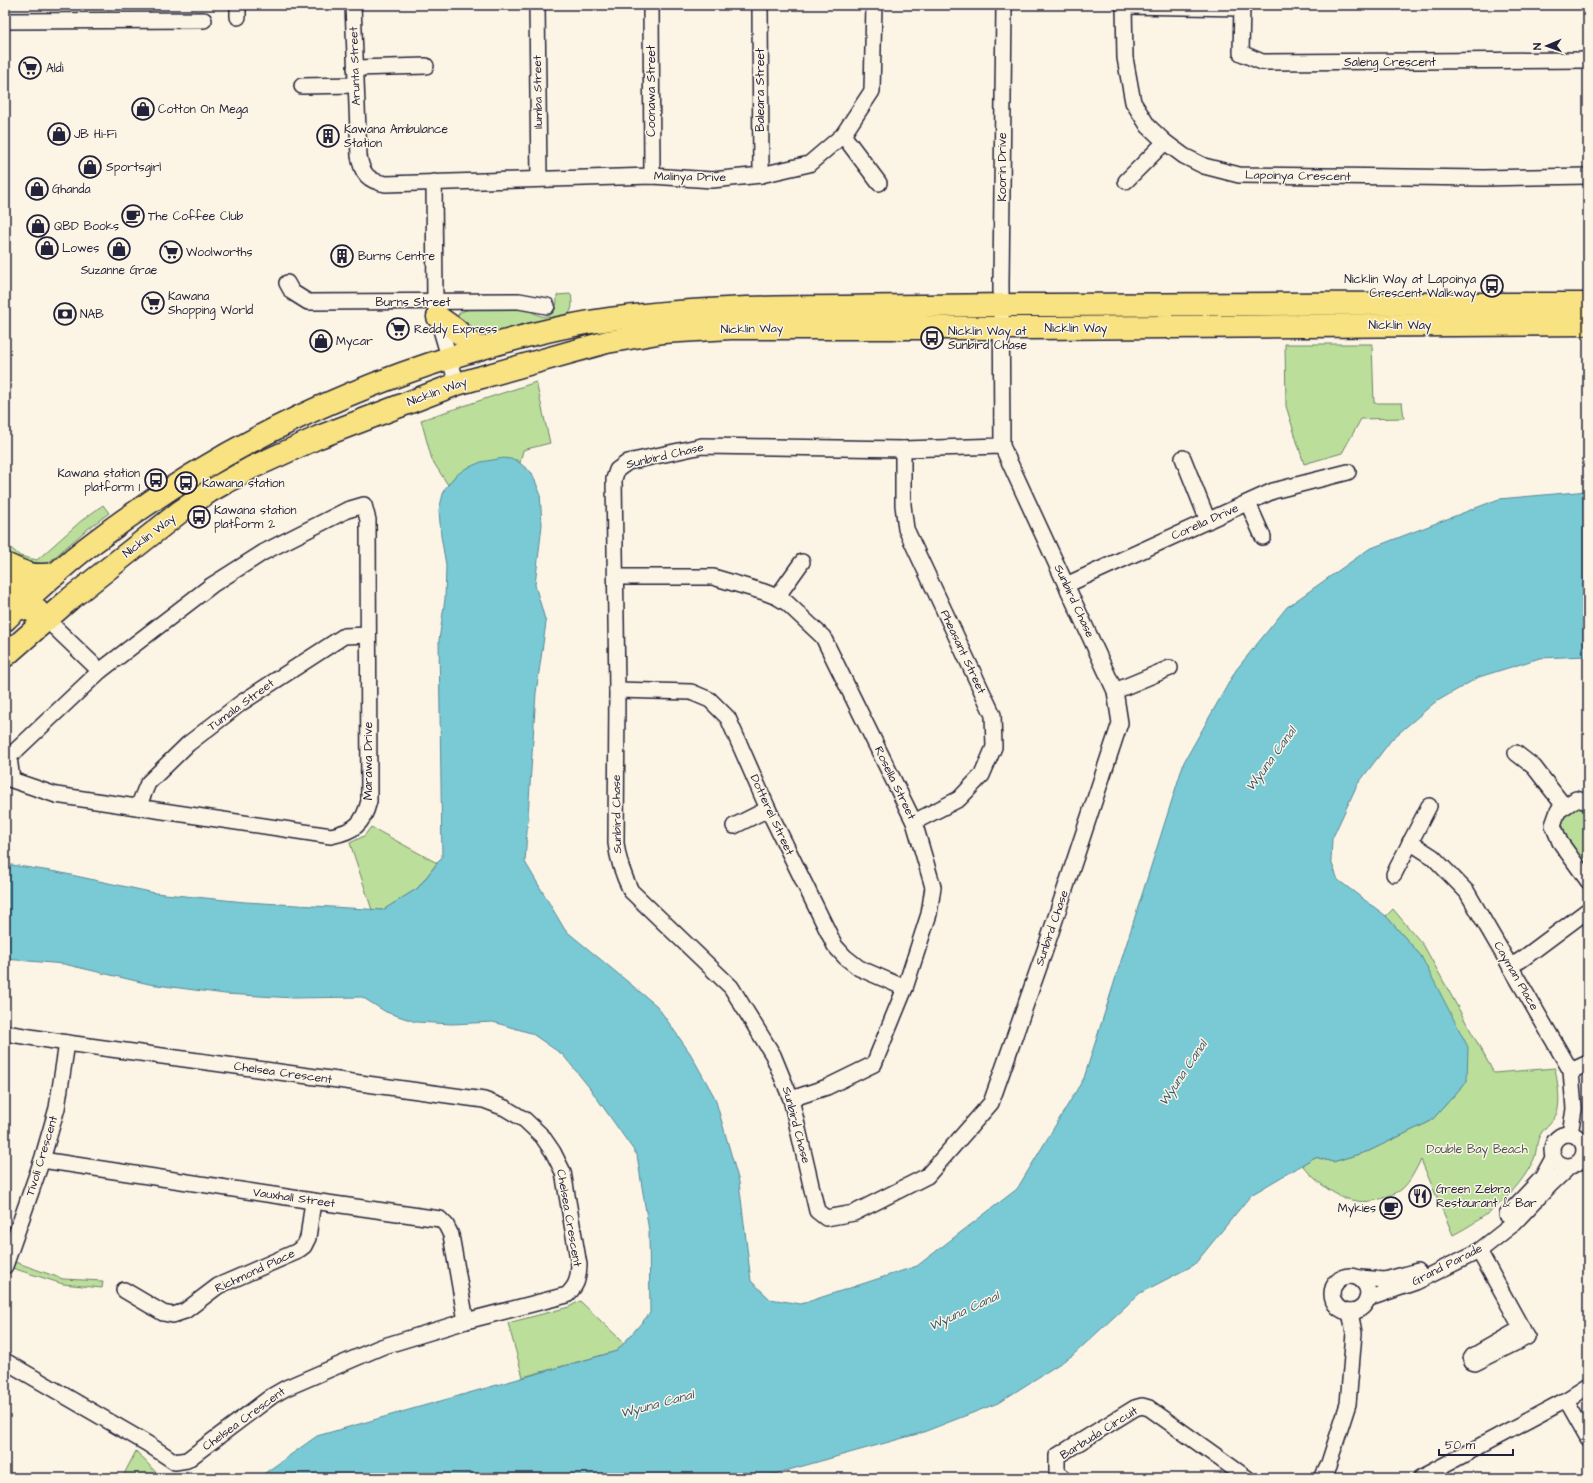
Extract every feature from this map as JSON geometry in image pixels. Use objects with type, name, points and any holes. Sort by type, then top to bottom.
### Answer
[{"type":"highway","name":"Nicklin Way","points":[[14,605],[137,511],[213,462],[273,429],[326,403],[383,380],[478,348],[605,319],[673,312],[752,307],[1588,304]]},
{"type":"highway","points":[[437,309],[478,348]]},
{"type":"highway","name":"Nicklin Way","points":[[5,656],[46,619],[170,520],[221,484],[251,468],[301,444],[457,384],[607,342],[663,332],[731,328],[1002,328],[1588,324]]},
{"type":"highway","points":[[5,564],[28,575],[41,576],[56,574]]},
{"type":"main road","points":[[5,574],[14,605],[46,619]]},
{"type":"street","name":"Arunta Street","points":[[353,5],[354,68],[359,156],[361,167],[367,176],[374,182],[386,184],[434,182]]},
{"type":"street","name":"Ilumba Street","points":[[537,5],[539,179]]},
{"type":"street","name":"Coonawa Street","points":[[651,5],[652,176]]},
{"type":"street","name":"Baleara Street","points":[[760,5],[761,175]]},
{"type":"street","name":"Malinya Drive","points":[[434,182],[652,176],[712,180],[761,175],[809,164],[843,135],[872,90],[874,5]]},
{"type":"street","name":"Koorin Drive","points":[[1002,328],[1004,5]]},
{"type":"street","points":[[1124,5],[1242,6]]},
{"type":"street","name":"Lapoinya Crescent","points":[[1124,5],[1125,58],[1133,102],[1148,126],[1165,142],[1184,156],[1204,166],[1239,175],[1484,178],[1588,176]]},
{"type":"street","name":"Saleng Crescent","points":[[1242,6],[1241,52],[1262,62],[1588,60]]},
{"type":"street","points":[[5,21],[204,20]]},
{"type":"street","points":[[354,68],[426,66]]},
{"type":"street","points":[[302,86],[355,85]]},
{"type":"street","points":[[843,135],[879,183]]},
{"type":"street","points":[[1126,181],[1165,142]]},
{"type":"street","points":[[434,182],[437,309],[457,384]]},
{"type":"street","name":"Burns Street","points":[[287,282],[292,292],[308,302],[437,309],[519,301],[547,306]]},
{"type":"street","name":"Sunbird Chase","points":[[1002,328],[1002,446],[1115,691],[1120,723],[1063,873],[991,1103],[927,1176],[854,1213],[826,1218],[817,1211],[791,1099],[773,1055],[731,987],[631,891],[622,873],[616,843],[617,690],[614,479],[617,470],[628,462],[702,446],[903,449],[1002,446]]},
{"type":"street","name":"Pheasant Street","points":[[903,449],[902,505],[906,529],[993,715],[994,746],[982,775],[959,799],[914,822]]},
{"type":"street","points":[[1183,458],[1208,521]]},
{"type":"street","name":"Corella Drive","points":[[1066,585],[1273,491],[1348,472]]},
{"type":"street","points":[[1248,503],[1263,537]]},
{"type":"street","name":"Marawa Drive","points":[[364,505],[368,520],[369,801],[366,814],[357,826],[342,834],[331,836],[56,794],[12,780],[9,758],[100,671],[212,585],[264,552],[347,510],[364,505]]},
{"type":"street","points":[[777,598],[802,562]]},
{"type":"street","name":"Rosella Street","points":[[616,577],[713,577],[764,592],[787,604],[823,637],[914,822],[933,887],[929,914],[905,988],[874,1064],[827,1087],[791,1099]]},
{"type":"street","points":[[46,619],[100,671]]},
{"type":"street","name":"Tumala Street","points":[[138,807],[148,783],[188,744],[241,703],[344,636],[368,635]]},
{"type":"street","points":[[1115,691],[1170,668]]},
{"type":"street","name":"Dotterel Street","points":[[617,690],[691,692],[710,700],[728,718],[768,809],[835,946],[845,957],[859,968],[905,988]]},
{"type":"street","points":[[1516,753],[1534,767],[1564,806]]},
{"type":"street","points":[[1588,802],[1576,799],[1564,806],[1558,811],[1553,825],[1560,842],[1588,881]]},
{"type":"street","points":[[1394,874],[1429,806]]},
{"type":"street","points":[[734,826],[768,809]]},
{"type":"street","name":"Cayman Place","points":[[1410,842],[1433,857],[1467,892],[1571,1071],[1574,1109],[1570,1134]]},
{"type":"street","points":[[1510,966],[1521,960],[1588,910]]},
{"type":"street","name":"Chelsea Crescent","points":[[5,1032],[67,1043],[484,1100],[505,1108],[525,1120],[542,1136],[553,1152],[562,1172],[579,1265],[576,1286],[567,1295],[466,1321],[381,1347],[286,1388],[272,1396],[187,1460],[174,1462],[148,1444],[5,1361]]},
{"type":"street","name":"Tivoli Crescent","points":[[5,1266],[42,1160],[56,1108],[67,1043]]},
{"type":"street","points":[[1571,1071],[1588,1062]]},
{"type":"street","points":[[1570,1134],[1580,1139],[1583,1144],[1584,1149],[1580,1163],[1560,1165],[1553,1158],[1551,1149],[1554,1141],[1561,1135],[1570,1134]]},
{"type":"street","name":"Grand Parade","points":[[1360,1278],[1385,1280],[1415,1272],[1442,1260],[1475,1242],[1505,1217],[1542,1178],[1553,1158]]},
{"type":"street","name":"Vauxhall Street","points":[[42,1160],[440,1219],[446,1225],[451,1235],[466,1321]]},
{"type":"street","name":"Grand Parade","points":[[1367,1299],[1416,1282],[1479,1251],[1512,1225],[1550,1185],[1580,1163]]},
{"type":"street","name":"Richmond Place","points":[[124,1290],[163,1312],[173,1315],[185,1311],[218,1286],[296,1252],[304,1246],[308,1238],[313,1201]]},
{"type":"street","points":[[1479,1251],[1527,1336]]},
{"type":"street","points":[[1354,1276],[1360,1278],[1367,1288],[1367,1299],[1361,1308],[1350,1312],[1344,1311],[1334,1304],[1331,1292],[1337,1280],[1342,1277],[1354,1276]]},
{"type":"street","points":[[1322,1478],[1328,1466],[1348,1404],[1354,1333],[1350,1312]]},
{"type":"street","points":[[1420,1478],[1566,1400],[1588,1386]]},
{"type":"street","points":[[1566,1400],[1588,1439]]},
{"type":"street","name":"Barbuda Circuit","points":[[1063,1478],[1057,1471],[1057,1456],[1136,1408],[1142,1406],[1149,1408],[1240,1476]]},
{"type":"green space","points":[[571,294],[571,309],[569,314],[566,316],[490,336],[475,337],[457,319],[459,313],[464,311],[479,307],[506,304],[520,305],[537,315],[545,317],[551,315],[555,310],[557,295]]},
{"type":"green space","points":[[1285,344],[1372,344],[1374,403],[1402,403],[1404,418],[1361,419],[1342,453],[1304,464],[1286,406]]},
{"type":"green space","points":[[536,382],[550,443],[523,450],[520,463],[516,460],[455,476],[448,485],[432,460],[421,420]]},
{"type":"green space","points":[[103,505],[109,513],[85,531],[41,569],[5,558],[5,543],[20,556],[37,560],[81,521]]},
{"type":"green space","points":[[1577,804],[1588,805],[1588,868],[1558,829],[1563,814]]},
{"type":"green space","points":[[371,827],[437,863],[418,888],[383,910],[372,910],[350,843],[364,836]]},
{"type":"green space","name":"Double Bay Beach","points":[[1393,909],[1424,946],[1494,1073],[1555,1068],[1559,1094],[1557,1113],[1540,1135],[1534,1159],[1527,1171],[1510,1194],[1500,1203],[1477,1221],[1453,1235],[1421,1160],[1410,1179],[1401,1190],[1394,1194],[1375,1200],[1363,1202],[1340,1196],[1330,1190],[1320,1183],[1302,1165],[1315,1157],[1333,1162],[1369,1151],[1431,1121],[1467,1081],[1421,956],[1386,916]]},
{"type":"green space","points":[[15,1262],[63,1279],[103,1281],[102,1288],[63,1284],[12,1268]]},
{"type":"green space","points":[[580,1301],[624,1343],[617,1351],[523,1377],[508,1323],[569,1307]]},
{"type":"green space","points":[[136,1451],[161,1478],[122,1478]]},
{"type":"water","name":"Wyuna Canal","points":[[504,458],[516,460],[532,473],[540,493],[542,525],[535,585],[546,623],[536,693],[525,862],[565,930],[657,1006],[690,1053],[715,1098],[739,1182],[751,1281],[770,1299],[801,1304],[917,1266],[1017,1189],[1084,1078],[1184,762],[1236,670],[1287,607],[1369,549],[1499,499],[1588,491],[1588,656],[1540,658],[1479,677],[1434,703],[1392,739],[1357,785],[1332,839],[1331,861],[1338,880],[1386,916],[1421,956],[1468,1047],[1467,1081],[1431,1121],[1369,1151],[1333,1162],[1315,1157],[1251,1195],[1194,1265],[1140,1293],[1073,1355],[998,1403],[921,1433],[760,1478],[258,1478],[317,1436],[617,1351],[650,1313],[649,1231],[637,1155],[589,1087],[563,1055],[531,1033],[493,1022],[452,1024],[416,1022],[386,1012],[362,997],[294,998],[225,994],[149,984],[64,964],[5,959],[5,864],[57,872],[155,893],[245,902],[383,910],[418,888],[442,857],[439,640],[445,599],[446,565],[441,536],[439,510],[444,490],[455,476],[465,469],[481,462]]},
{"type":"place","name":"Aldi","points":[[30,68]]},
{"type":"place","name":"Cotton On Mega","points":[[143,109]]},
{"type":"place","name":"JB Hi-Fi","points":[[59,134]]},
{"type":"place","name":"Kawana Ambulance Station","points":[[328,136]]},
{"type":"place","name":"Sportsgirl","points":[[90,167]]},
{"type":"place","name":"Ghanda","points":[[37,189]]},
{"type":"place","name":"The Coffee Club","points":[[133,216]]},
{"type":"place","name":"QBD Books","points":[[38,226]]},
{"type":"place","name":"Lowes","points":[[47,248]]},
{"type":"place","name":"Suzanne Grae","points":[[119,249]]},
{"type":"place","name":"Woolworths","points":[[171,252]]},
{"type":"place","name":"Burns Centre","points":[[342,256]]},
{"type":"place","name":"Nicklin Way at Lapoinya Crescent Walkway","points":[[1492,286]]},
{"type":"place","name":"Kawana Shopping World","points":[[153,303]]},
{"type":"place","name":"NAB","points":[[65,314]]},
{"type":"place","name":"Reddy Express","points":[[398,329]]},
{"type":"place","name":"Nicklin Way at Sunbird Chase","points":[[932,338]]},
{"type":"place","name":"Mycar","points":[[321,341]]},
{"type":"place","name":"Kawana station platform 1","points":[[156,480]]},
{"type":"place","name":"Kawana station","points":[[186,483]]},
{"type":"place","name":"Kawana station platform 2","points":[[199,517]]},
{"type":"place","name":"Green Zebra Restaurant & Bar","points":[[1420,1196]]},
{"type":"place","name":"Mykies","points":[[1391,1208]]}]
